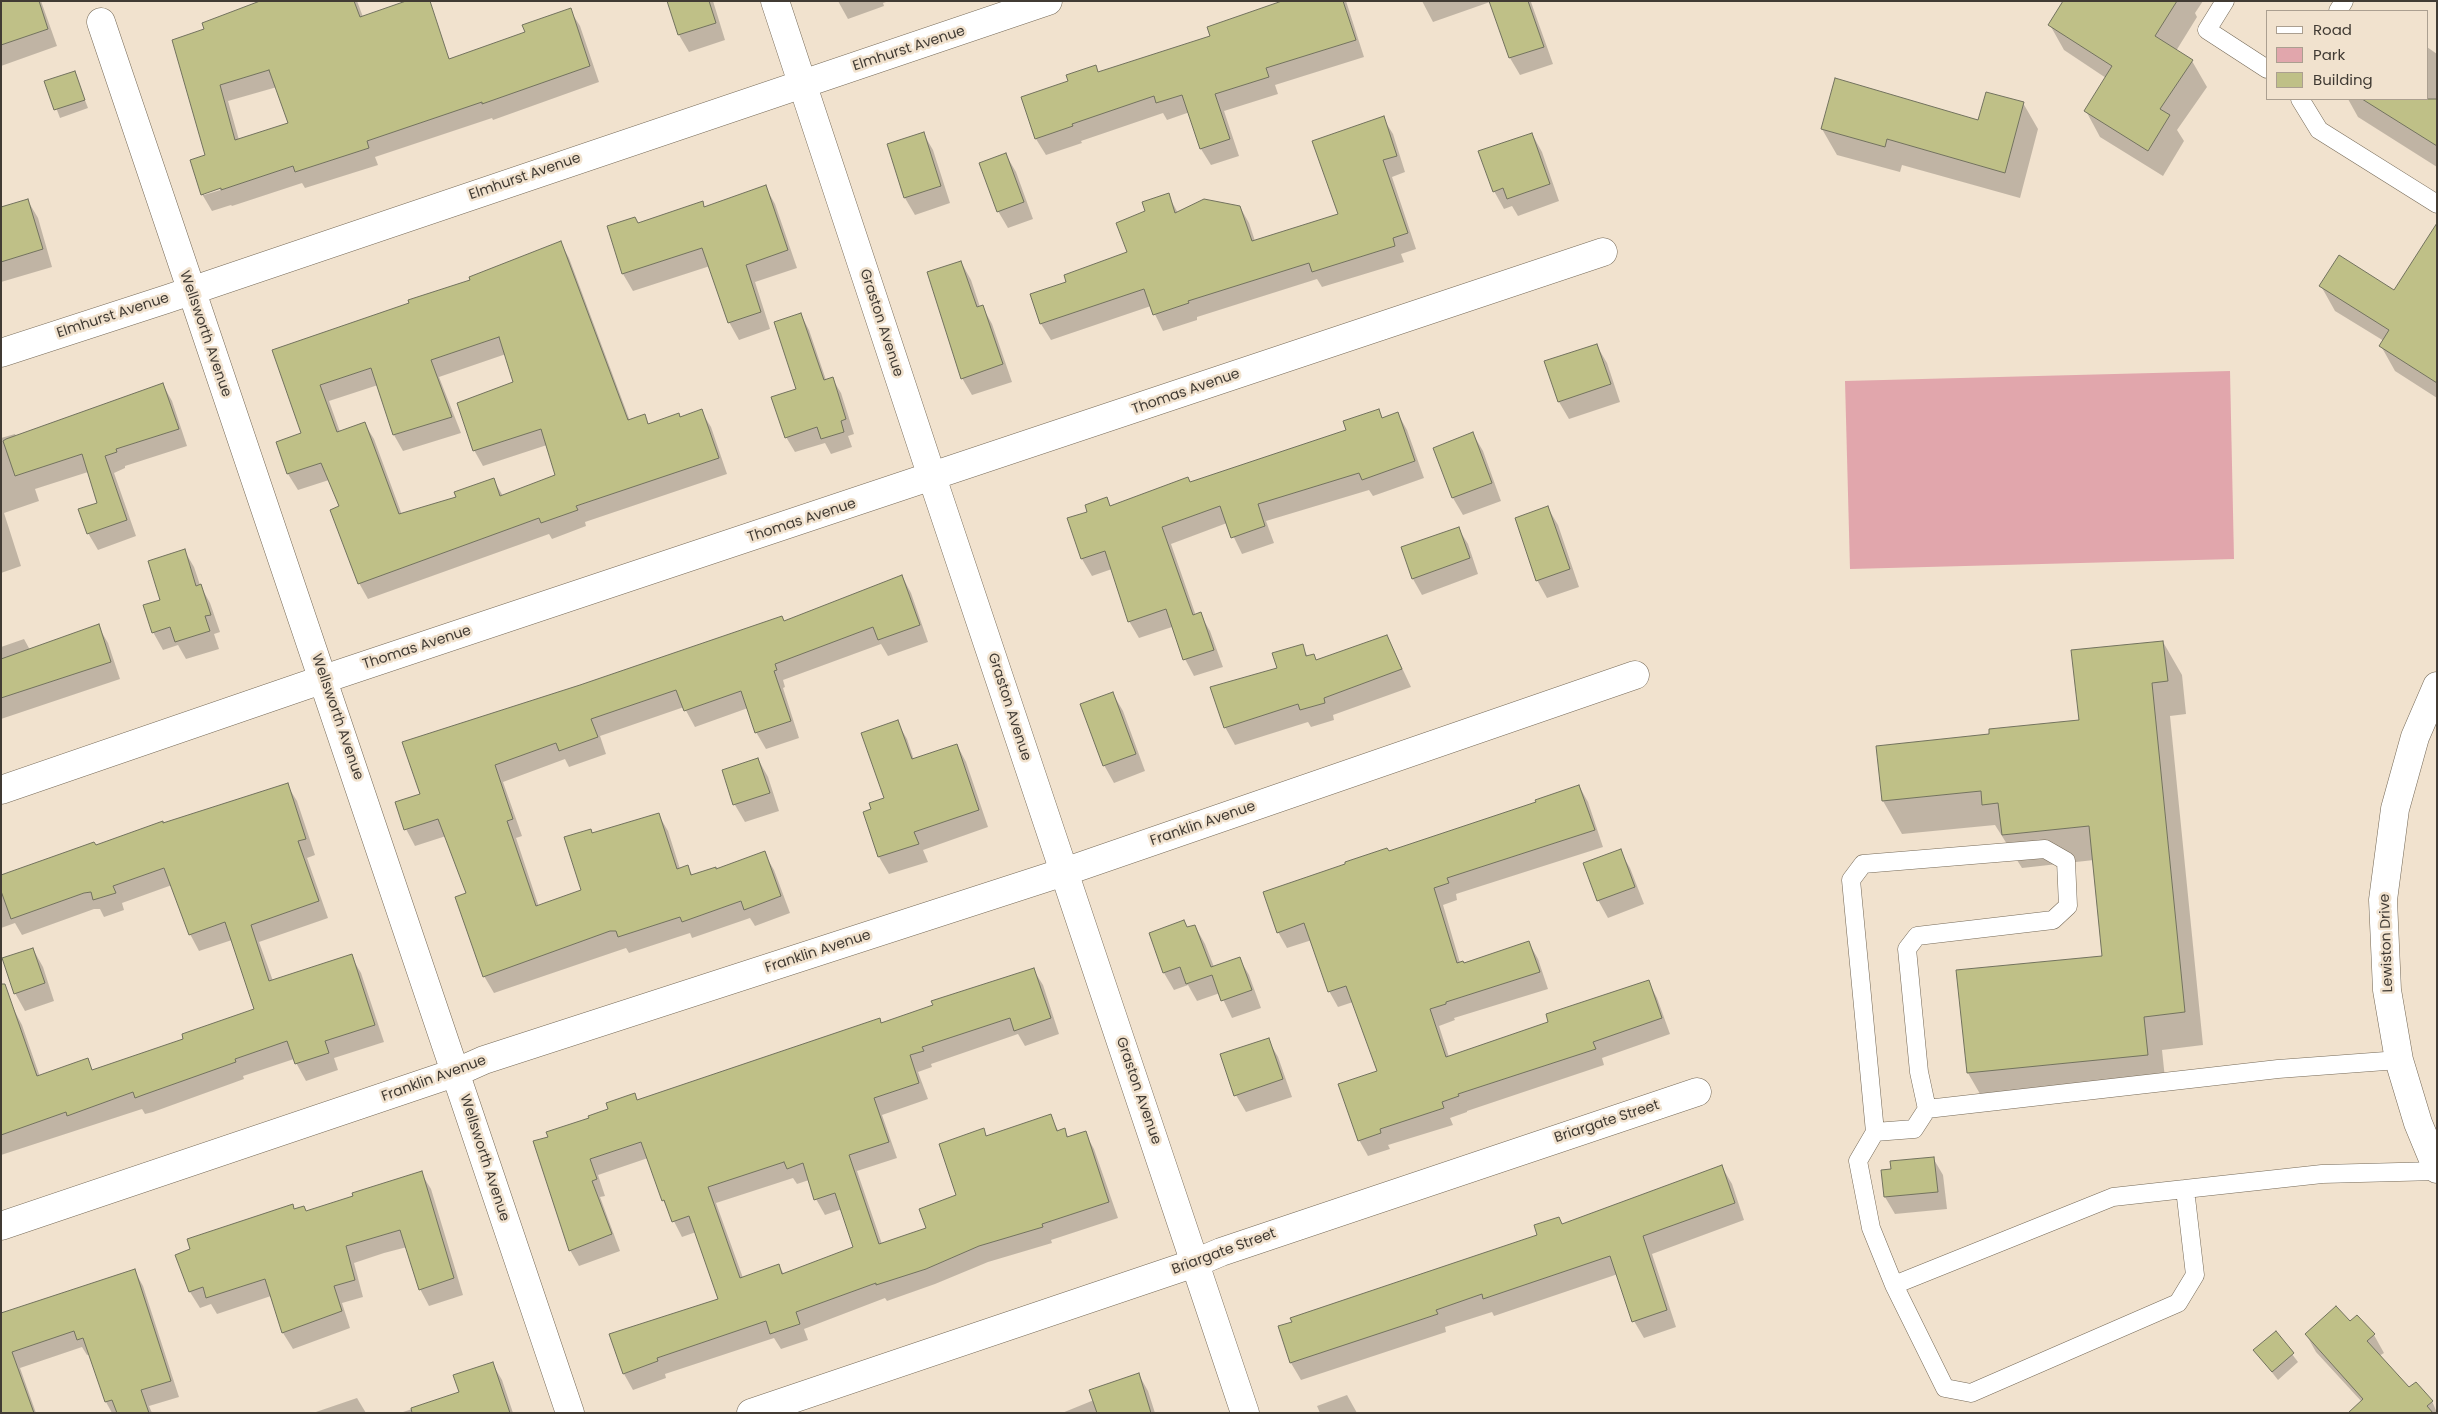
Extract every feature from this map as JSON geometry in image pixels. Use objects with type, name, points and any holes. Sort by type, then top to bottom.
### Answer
[{"type":"street","name":"Graston Avenue","points":[[776,1],[932,478],[1245,1413]]},
{"type":"street","name":"Elmhurst Avenue","points":[[1,353],[1048,1]]},
{"type":"street","name":"Wellsworth Avenue","points":[[100,22],[457,1072],[465,1104],[570,1413]]},
{"type":"street","name":"Thomas Avenue","points":[[1,790],[324,679],[932,478],[1603,252]]},
{"type":"street","name":"Franklin Avenue","points":[[1,1226],[457,1072],[484,1060],[1064,872],[1635,675]]},
{"type":"street","name":"Lewiston Drive","points":[[2437,686],[2415,737],[2395,809],[2383,900],[2387,990],[2399,1060],[2418,1123],[2437,1170]]},
{"type":"street","name":"Briargate Street","points":[[751,1413],[1697,1092]]},
{"type":"lane","points":[[2226,1],[2207,30],[2266,68]]},
{"type":"lane","points":[[2301,100],[2319,130],[2437,204]]},
{"type":"lane","points":[[1876,1132],[1914,1129],[1927,1109],[1919,1072],[1907,949],[1917,936],[2053,920],[2068,906],[2066,861],[2045,849],[1863,864],[1851,880],[1876,1132],[1858,1161],[1871,1228],[1894,1285],[1945,1388],[1971,1393],[2178,1303],[2195,1275],[2185,1189]]},
{"type":"lane","points":[[1927,1109],[2278,1069],[2399,1060]]},
{"type":"lane","points":[[1894,1285],[2113,1197],[2322,1174],[2437,1170]]},
{"type":"green space","points":[[2230,371],[2234,559],[1850,569],[1845,381]]},
{"type":"building","points":[[1,1],[39,1],[48,29],[1,45]]},
{"type":"building","points":[[260,1],[354,1],[360,17],[406,1],[430,1],[449,59],[525,32],[522,25],[571,8],[590,66],[482,104],[482,102],[367,141],[369,148],[295,172],[293,166],[201,195],[190,160],[205,155],[172,40],[204,29],[202,23]],"holes":[[[269,70],[288,123],[235,140],[220,85]]]},
{"type":"building","points":[[667,1],[709,1],[716,23],[678,35]]},
{"type":"building","points":[[1282,1],[1343,1],[1356,40],[1266,68],[1269,77],[1215,94],[1230,139],[1200,149],[1182,95],[1156,103],[1154,96],[1072,124],[1073,126],[1035,139],[1021,97],[1068,81],[1066,75],[1096,65],[1098,72],[1210,36],[1207,27]]},
{"type":"building","points":[[1489,1],[1528,1],[1544,47],[1509,58]]},
{"type":"building","points":[[2063,1],[2177,1],[2155,36],[2193,60],[2160,109],[2170,115],[2148,151],[2084,111],[2112,66],[2048,25]]},
{"type":"building","points":[[75,71],[85,100],[54,110],[44,81]]},
{"type":"building","points":[[1835,78],[1978,120],[1986,92],[2024,102],[2005,173],[1887,139],[1885,147],[1821,129]]},
{"type":"building","points":[[2437,99],[2437,146],[2364,100]]},
{"type":"building","points":[[1384,116],[1397,156],[1383,160],[1408,233],[1393,238],[1395,246],[1312,272],[1309,263],[1188,301],[1189,303],[1153,315],[1144,289],[1040,324],[1030,294],[1066,282],[1064,275],[1127,252],[1116,223],[1145,211],[1142,202],[1169,193],[1175,213],[1204,199],[1240,206],[1252,241],[1338,214],[1312,141]]},
{"type":"building","points":[[924,132],[941,186],[904,198],[887,144]]},
{"type":"building","points":[[1532,133],[1550,184],[1507,199],[1503,188],[1493,192],[1478,151]]},
{"type":"building","points":[[1006,153],[1024,202],[997,212],[979,163]]},
{"type":"building","points":[[766,185],[788,250],[746,265],[761,312],[728,323],[702,248],[622,274],[607,226],[635,217],[638,223],[703,201],[704,207]]},
{"type":"building","points":[[28,199],[43,249],[1,262],[1,207]]},
{"type":"building","points":[[2437,223],[2437,383],[2379,346],[2389,330],[2319,286],[2339,255],[2394,290]]},
{"type":"building","points":[[561,241],[628,420],[645,414],[648,424],[679,413],[680,417],[702,409],[719,458],[576,506],[578,510],[541,523],[539,518],[358,584],[330,510],[339,506],[321,463],[287,474],[276,442],[301,433],[272,350],[409,303],[408,300],[470,280],[469,277]],"holes":[[[499,337],[513,382],[457,403],[473,451],[541,429],[555,475],[500,496],[494,478],[454,492],[456,497],[399,514],[365,422],[337,432],[320,385],[371,368],[393,435],[452,417],[431,360]]]},
{"type":"building","points":[[961,261],[977,307],[983,305],[1003,364],[961,379],[927,272]]},
{"type":"building","points":[[801,313],[824,380],[833,377],[846,419],[841,421],[844,432],[821,439],[817,427],[785,438],[771,397],[796,389],[774,322]]},
{"type":"building","points":[[1597,344],[1611,384],[1558,402],[1544,361]]},
{"type":"building","points":[[163,383],[179,429],[116,449],[117,452],[105,456],[127,520],[87,534],[78,509],[97,503],[82,454],[15,476],[3,441],[6,439]]},
{"type":"building","points":[[1379,409],[1382,418],[1398,412],[1415,461],[1362,480],[1359,473],[1258,504],[1265,526],[1231,538],[1220,506],[1162,527],[1193,615],[1201,612],[1214,650],[1183,660],[1166,609],[1128,622],[1105,551],[1081,559],[1067,518],[1087,512],[1085,505],[1107,497],[1110,506],[1188,477],[1190,482],[1346,430],[1343,421]]},
{"type":"building","points":[[1473,432],[1492,483],[1452,498],[1433,448]]},
{"type":"building","points":[[1548,506],[1570,569],[1536,581],[1515,518]]},
{"type":"building","points":[[1459,527],[1470,558],[1412,579],[1401,547]]},
{"type":"building","points":[[185,549],[196,586],[201,584],[211,615],[205,616],[210,631],[175,642],[170,627],[152,633],[143,605],[160,600],[148,561]]},
{"type":"building","points":[[902,575],[920,625],[878,640],[873,627],[775,664],[777,670],[774,671],[791,721],[755,733],[741,691],[684,711],[676,690],[591,719],[598,737],[559,751],[556,743],[495,765],[513,819],[507,821],[536,906],[581,890],[564,837],[591,829],[592,833],[659,813],[677,869],[688,865],[691,875],[716,867],[716,869],[765,851],[781,896],[744,910],[741,901],[682,922],[680,917],[618,937],[616,931],[610,931],[483,977],[455,897],[466,893],[438,819],[404,830],[395,802],[420,794],[402,742],[580,685],[782,616],[784,621]]},
{"type":"building","points":[[99,624],[111,662],[1,698],[1,659]]},
{"type":"building","points":[[1387,635],[1402,669],[1324,698],[1325,703],[1300,710],[1298,704],[1224,728],[1210,687],[1277,668],[1272,653],[1303,644],[1306,656],[1314,654],[1316,660]]},
{"type":"building","points":[[2163,641],[2168,681],[2152,683],[2185,1012],[2144,1017],[2148,1055],[1967,1073],[1956,970],[2102,956],[2089,826],[2002,835],[1998,803],[1982,805],[1981,791],[1882,801],[1876,746],[1989,734],[1989,729],[2079,720],[2071,650]]},
{"type":"building","points":[[1113,692],[1136,754],[1103,766],[1080,704]]},
{"type":"building","points":[[898,720],[912,759],[957,744],[979,810],[914,832],[919,844],[878,857],[863,812],[871,809],[869,803],[884,798],[861,733]]},
{"type":"building","points":[[758,758],[770,793],[733,805],[722,770]]},
{"type":"building","points":[[288,783],[306,839],[298,841],[319,901],[251,925],[269,981],[352,954],[375,1025],[325,1041],[329,1053],[295,1064],[287,1041],[235,1059],[236,1062],[135,1098],[133,1092],[67,1116],[66,1112],[1,1135],[1,984],[5,984],[37,1076],[88,1058],[92,1070],[183,1039],[182,1034],[254,1009],[225,922],[189,935],[164,868],[113,886],[116,893],[93,900],[91,892],[84,893],[11,919],[1,891],[1,875],[94,842],[96,845],[163,821],[163,823]]},
{"type":"building","points":[[1579,785],[1595,830],[1447,878],[1449,883],[1434,888],[1457,963],[1463,961],[1464,963],[1529,941],[1540,972],[1446,1002],[1446,1004],[1430,1009],[1446,1057],[1548,1022],[1546,1014],[1649,980],[1662,1018],[1593,1042],[1596,1049],[1458,1094],[1459,1096],[1442,1102],[1444,1108],[1380,1129],[1381,1133],[1358,1141],[1338,1084],[1377,1071],[1346,986],[1328,992],[1304,923],[1277,933],[1263,892],[1387,848],[1389,851],[1536,802],[1535,800]]},
{"type":"building","points":[[1621,849],[1635,887],[1597,901],[1583,863]]},
{"type":"building","points":[[1184,920],[1187,927],[1195,925],[1211,967],[1240,957],[1252,990],[1221,1001],[1212,975],[1186,984],[1180,967],[1163,973],[1149,933]]},
{"type":"building","points":[[33,948],[45,983],[14,994],[2,958]]},
{"type":"building","points":[[1034,968],[1051,1018],[1014,1031],[1010,1018],[922,1047],[924,1051],[910,1055],[919,1083],[874,1098],[889,1142],[849,1155],[879,1244],[926,1228],[919,1209],[956,1195],[939,1144],[984,1128],[986,1136],[1051,1114],[1057,1131],[1065,1128],[1067,1137],[1086,1131],[1109,1202],[1042,1224],[1043,1227],[979,1246],[926,1269],[876,1285],[876,1283],[796,1312],[800,1324],[770,1334],[766,1321],[657,1358],[658,1361],[623,1374],[609,1334],[718,1299],[689,1216],[672,1222],[664,1200],[662,1201],[641,1142],[590,1159],[597,1179],[592,1181],[612,1234],[569,1251],[533,1141],[548,1137],[546,1132],[589,1118],[588,1116],[608,1109],[606,1103],[635,1093],[637,1100],[880,1018],[881,1023],[933,1005],[931,1001]],"holes":[[[784,1162],[787,1169],[803,1163],[814,1200],[835,1193],[853,1247],[782,1274],[779,1264],[740,1278],[708,1187]]]},
{"type":"building","points":[[1269,1038],[1283,1079],[1234,1096],[1220,1054]]},
{"type":"building","points":[[1934,1157],[1938,1192],[1884,1197],[1881,1170],[1891,1169],[1890,1161]]},
{"type":"building","points":[[1722,1165],[1735,1203],[1643,1236],[1667,1310],[1632,1322],[1610,1256],[1483,1299],[1482,1294],[1436,1310],[1438,1314],[1290,1363],[1278,1326],[1292,1322],[1290,1318],[1537,1235],[1534,1225],[1559,1217],[1562,1224]]},
{"type":"building","points":[[422,1171],[454,1278],[419,1290],[400,1230],[346,1246],[355,1280],[334,1286],[342,1311],[282,1333],[265,1279],[206,1298],[203,1287],[189,1292],[175,1255],[190,1249],[187,1239],[293,1204],[294,1209],[304,1206],[306,1211],[353,1196],[352,1193]]},
{"type":"building","points":[[135,1269],[171,1381],[141,1390],[149,1413],[117,1413],[112,1400],[105,1402],[83,1338],[77,1340],[74,1331],[12,1352],[34,1413],[1,1413],[1,1313]]},
{"type":"building","points":[[2336,1306],[2350,1321],[2357,1315],[2375,1334],[2367,1341],[2409,1387],[2416,1382],[2433,1401],[2427,1406],[2433,1413],[2348,1413],[2363,1399],[2305,1334]]},
{"type":"building","points":[[2276,1331],[2294,1353],[2272,1372],[2253,1350]]},
{"type":"building","points":[[493,1362],[510,1413],[412,1413],[411,1408],[459,1392],[453,1375]]},
{"type":"building","points":[[1139,1373],[1151,1413],[1097,1413],[1089,1390]]}]
